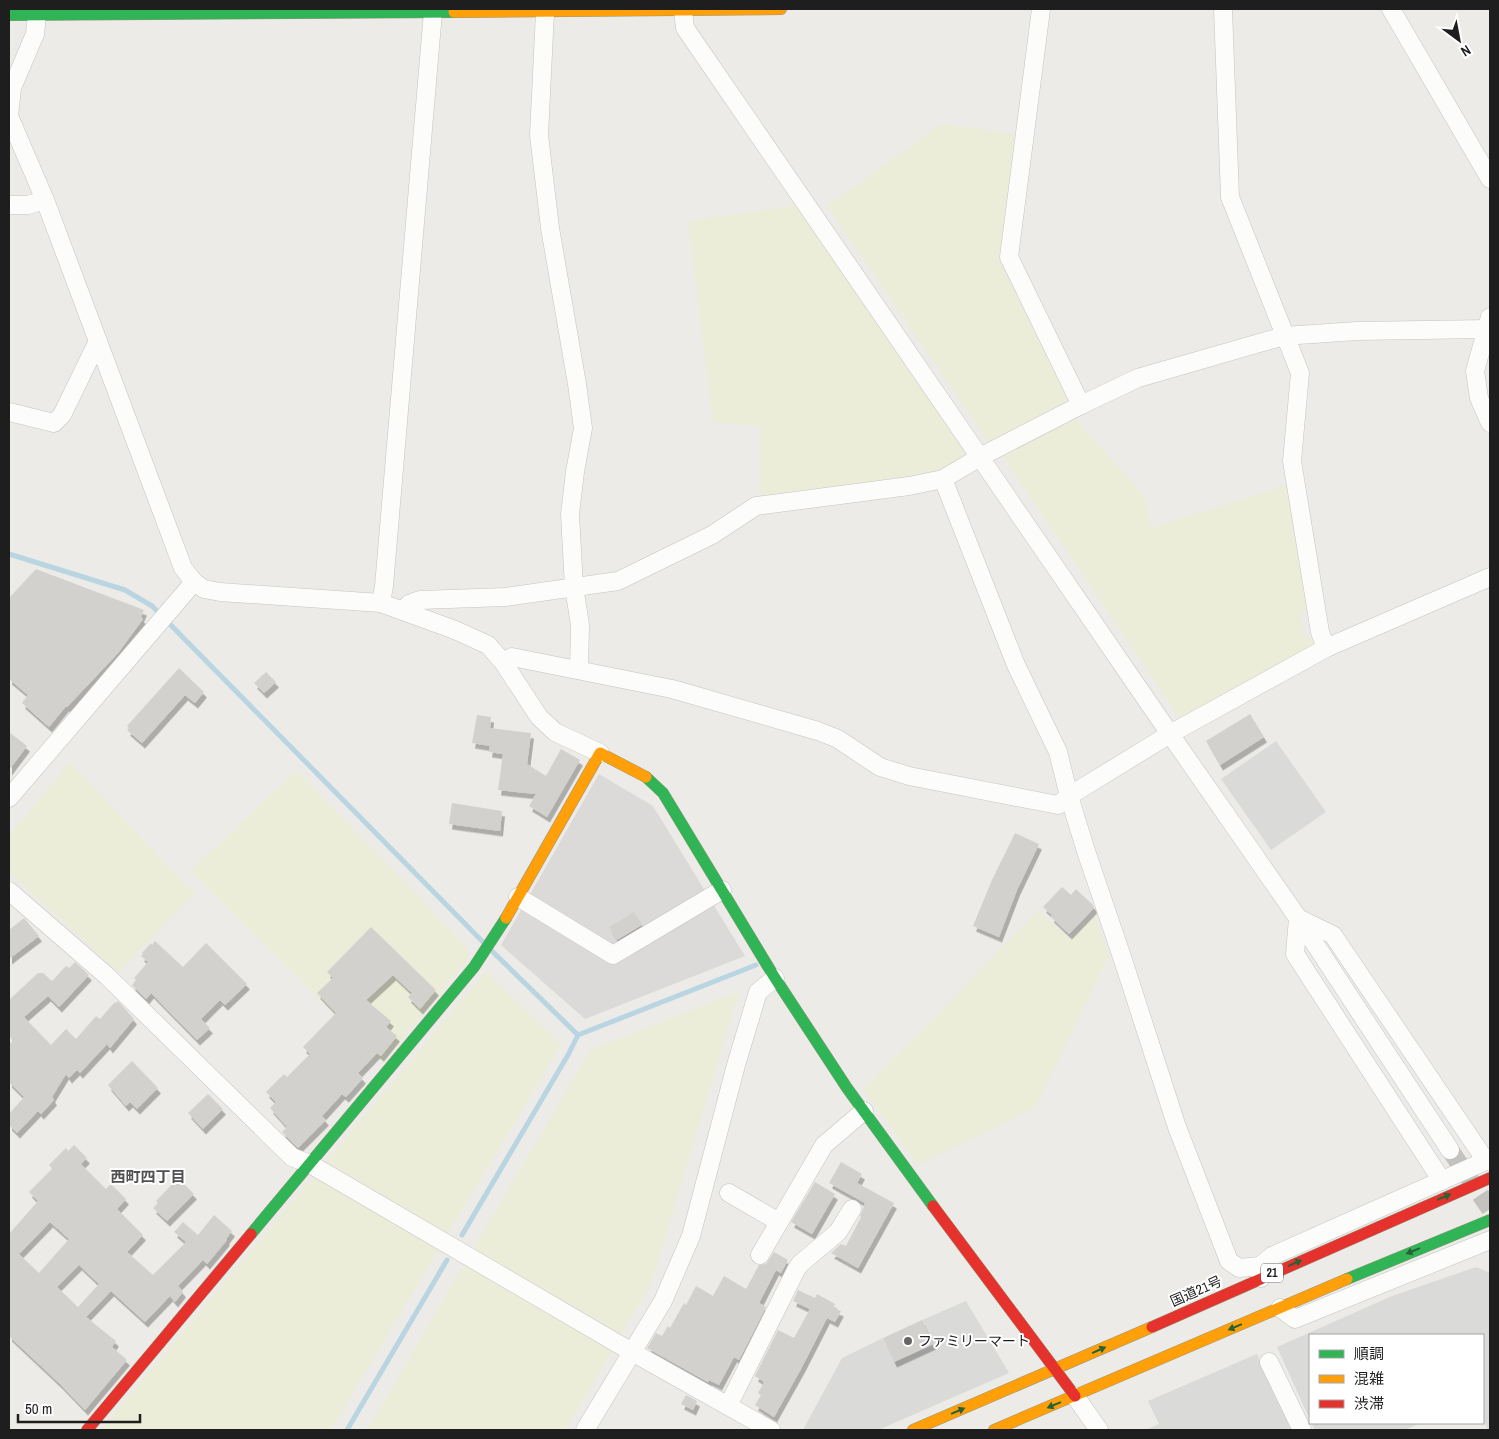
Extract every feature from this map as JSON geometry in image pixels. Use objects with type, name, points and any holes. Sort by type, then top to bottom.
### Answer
[{"type":"main road","points":[[9,15],[326,11],[545,12],[781,9]]},
{"type":"main road","points":[[87,1430],[482,956],[600,753],[645,776],[663,793],[775,978],[864,1111],[1075,1396]]},
{"type":"main road","name":"国道21号","points":[[913,1430],[1054,1370],[1260,1272],[1378,1225],[1489,1166]]},
{"type":"main road","points":[[994,1430],[1355,1274],[1490,1220]]},
{"type":"street","points":[[1041,9],[1009,257],[1081,404]]},
{"type":"street","points":[[1223,9],[1230,197],[1300,372],[1292,461],[1320,632],[1326,648]]},
{"type":"street","points":[[1391,9],[1490,179]]},
{"type":"street","points":[[683,11],[685,28],[1298,918],[1450,1150]]},
{"type":"street","points":[[381,603],[433,12]]},
{"type":"street","points":[[545,12],[539,135],[550,228],[583,428],[574,472],[570,514],[574,587],[580,625],[579,670]]},
{"type":"street","points":[[37,15],[35,34],[12,88],[10,116],[45,200],[183,568],[194,582],[204,589],[220,592],[381,603],[455,630],[488,645],[503,662],[539,717],[555,732],[600,753]]},
{"type":"street","points":[[9,205],[28,205],[45,200]]},
{"type":"street","points":[[402,611],[409,604],[420,600],[506,597],[618,581],[712,535],[756,506],[909,486],[943,479],[980,457],[1081,404],[1138,378],[1284,336],[1489,323],[1476,371],[1479,398],[1490,423]]},
{"type":"street","points":[[9,412],[54,423],[62,415],[98,341]]},
{"type":"street","points":[[943,479],[1016,666],[1058,752],[1068,796],[1177,1128],[1229,1261],[1239,1268],[1260,1272],[1272,1256],[1442,1181],[1489,1166],[1333,935],[1298,918]]},
{"type":"street","points":[[503,662],[512,657],[672,689],[818,731],[838,739],[880,766],[909,776],[1058,805],[1068,796],[1170,734],[1326,648],[1490,577]]},
{"type":"street","points":[[9,798],[194,582]]},
{"type":"street","points":[[518,897],[612,955],[722,890]]},
{"type":"street","points":[[9,891],[108,976],[292,1157],[310,1164],[632,1352],[770,1430]]},
{"type":"street","points":[[1298,918],[1295,954],[1442,1181]]},
{"type":"street","points":[[585,1430],[663,1300],[691,1236],[736,1064],[758,992],[775,978]]},
{"type":"street","points":[[760,1255],[824,1145],[864,1111]]},
{"type":"street","points":[[729,1193],[779,1222]]},
{"type":"street","points":[[728,1406],[796,1270],[800,1264],[838,1232],[852,1209]]},
{"type":"street","points":[[1280,1308],[1295,1319],[1488,1245]]},
{"type":"street","points":[[1269,1362],[1302,1430]]},
{"type":"street","points":[[1075,1396],[1099,1430]]},
{"type":"shaded area","points":[[1276,741],[1326,812],[1271,850],[1221,779]]},
{"type":"shaded area","points":[[599,774],[653,806],[745,956],[585,1019],[501,945]]},
{"type":"shaded area","points":[[1476,1267],[1490,1273],[1490,1430],[1488,1430],[1484,1421],[1484,1334],[1309,1334],[1309,1418],[1277,1347],[1392,1296]]},
{"type":"shaded area","points":[[966,1301],[1009,1373],[878,1430],[803,1430],[842,1358],[883,1338],[894,1362],[933,1345],[922,1320]]},
{"type":"shaded area","points":[[1257,1354],[1292,1430],[1146,1430],[1159,1424],[1148,1401]]},
{"type":"shaded area","points":[[1312,1424],[1419,1424],[1405,1430],[1315,1430]]},
{"type":"green space","points":[[941,124],[1019,135],[1000,262],[1069,402],[989,443],[827,206]]},
{"type":"green space","points":[[798,205],[966,449],[960,459],[936,471],[764,499],[760,494],[760,426],[713,422],[688,221]]},
{"type":"green space","points":[[1075,419],[1145,496],[1151,528],[1291,484],[1309,609],[1300,613],[1306,639],[1314,636],[1313,646],[1180,719],[1002,455]]},
{"type":"green space","points":[[70,762],[195,894],[118,972],[9,872],[9,836]]},
{"type":"green space","points":[[297,770],[467,947],[468,959],[382,1062],[190,871]]},
{"type":"green space","points":[[1039,910],[1071,940],[1094,914],[1109,956],[1035,1108],[918,1165],[863,1089]]},
{"type":"green space","points":[[486,971],[561,1045],[331,1430],[100,1430]]},
{"type":"green space","points":[[739,992],[651,1284],[566,1430],[367,1430],[590,1050]]},
{"type":"building","points":[[36,569],[144,610],[141,617],[143,619],[118,653],[66,706],[49,727],[22,703],[28,695],[9,679],[9,598]]},
{"type":"building","points":[[179,668],[204,692],[195,703],[185,695],[142,743],[127,730],[129,728],[127,726]]},
{"type":"building","points":[[266,672],[276,682],[264,693],[254,683]]},
{"type":"building","points":[[1250,714],[1264,737],[1220,765],[1206,741]]},
{"type":"building","points":[[477,715],[491,717],[490,728],[531,733],[527,764],[546,776],[561,749],[580,760],[547,817],[529,806],[536,794],[498,790],[503,754],[489,752],[490,746],[472,743]]},
{"type":"building","points":[[9,732],[27,746],[9,770]]},
{"type":"building","points":[[452,803],[502,811],[500,831],[449,824]]},
{"type":"building","points":[[1015,833],[1039,844],[1017,890],[999,937],[973,926],[992,880]]},
{"type":"building","points":[[1062,887],[1071,895],[1076,889],[1094,908],[1069,934],[1043,907]]},
{"type":"building","points":[[634,912],[642,925],[617,940],[609,927]]},
{"type":"building","points":[[24,918],[39,936],[9,959],[9,930]]},
{"type":"building","points":[[371,927],[436,990],[420,1009],[408,997],[412,993],[393,975],[366,1000],[391,1021],[386,1027],[397,1036],[381,1056],[377,1053],[358,1073],[363,1078],[346,1097],[342,1094],[322,1116],[326,1120],[298,1148],[282,1132],[287,1127],[270,1108],[276,1102],[266,1092],[284,1074],[287,1077],[310,1054],[303,1047],[336,1013],[317,993],[333,978],[327,972]]},
{"type":"building","points":[[155,941],[183,967],[206,943],[247,984],[225,1005],[220,1000],[201,1019],[210,1028],[197,1040],[151,993],[146,999],[132,985],[136,980],[134,978],[148,962],[141,956],[142,953]]},
{"type":"building","points":[[75,962],[89,975],[59,1007],[48,996],[24,1017],[51,1045],[66,1029],[76,1039],[96,1016],[100,1019],[118,1001],[134,1019],[110,1048],[107,1044],[80,1073],[77,1070],[69,1078],[66,1074],[52,1097],[54,1100],[41,1114],[38,1111],[17,1133],[9,1125],[9,1114],[24,1097],[9,1082],[9,1044],[13,1041],[9,1036],[9,1000],[38,973],[43,973],[52,981],[66,966],[69,968]]},
{"type":"building","points":[[132,1061],[158,1088],[137,1109],[130,1102],[126,1106],[108,1085]]},
{"type":"building","points":[[208,1094],[223,1109],[203,1129],[188,1113]]},
{"type":"building","points":[[74,1145],[87,1158],[81,1164],[106,1189],[111,1184],[126,1199],[117,1209],[143,1235],[127,1252],[153,1275],[186,1242],[174,1232],[183,1222],[198,1235],[214,1215],[232,1231],[207,1264],[203,1260],[178,1286],[183,1292],[175,1302],[170,1296],[145,1322],[111,1291],[86,1317],[116,1341],[112,1347],[127,1360],[85,1410],[9,1336],[9,1234],[38,1201],[29,1192],[52,1169],[49,1165],[66,1148],[68,1151]],"holes":[[[50,1222],[69,1239],[39,1273],[19,1254]],[[79,1265],[99,1284],[78,1307],[57,1287]]]},
{"type":"building","points":[[841,1162],[862,1174],[857,1183],[894,1203],[858,1268],[831,1253],[841,1244],[846,1246],[861,1217],[865,1203],[829,1183]]},
{"type":"building","points":[[178,1178],[194,1194],[167,1221],[153,1208],[158,1203],[156,1201]]},
{"type":"building","points":[[815,1182],[835,1194],[812,1234],[791,1222]]},
{"type":"building","points":[[774,1252],[788,1260],[781,1273],[776,1270],[759,1303],[766,1307],[739,1360],[734,1357],[719,1385],[709,1380],[708,1382],[647,1348],[656,1333],[662,1336],[668,1326],[670,1328],[696,1286],[713,1296],[724,1276],[746,1289],[759,1265],[766,1264]]},
{"type":"building","points":[[798,1290],[815,1298],[817,1294],[835,1304],[833,1308],[841,1311],[835,1322],[827,1318],[774,1417],[755,1405],[761,1395],[758,1393],[764,1382],[755,1376],[778,1330],[794,1338],[810,1309],[793,1301]]},
{"type":"building","name":"ファミリーマート","points":[[922,1320],[933,1344],[894,1362],[883,1338]]},
{"type":"building","points":[[686,1395],[697,1401],[693,1410],[681,1404]]},
{"type":"waterway","points":[[9,554],[125,590],[152,606],[483,942]]},
{"type":"waterway","points":[[493,952],[578,1035]]},
{"type":"waterway","points":[[462,1235],[578,1035],[756,965]]},
{"type":"waterway","points":[[347,1430],[447,1260]]},
{"type":"tunnel","points":[[1450,1150],[1490,1209]]},
{"type":"traffic: fast","points":[[9,15],[454,12]]},
{"type":"traffic: fast","points":[[646,777],[663,793],[775,978],[847,1088],[933,1206]]},
{"type":"traffic: fast","points":[[251,1234],[474,967],[506,918]]},
{"type":"traffic: fast","points":[[1347,1279],[1490,1220]]},
{"type":"traffic: slow","points":[[454,12],[781,9]]},
{"type":"traffic: slow","points":[[506,918],[600,753],[646,777]]},
{"type":"traffic: slow","points":[[994,1430],[1347,1279]]},
{"type":"traffic: slow","points":[[913,1430],[1152,1327]]},
{"type":"traffic: jam","points":[[1152,1327],[1490,1178]]},
{"type":"traffic: jam","points":[[933,1206],[1075,1396]]},
{"type":"traffic: jam","points":[[87,1430],[251,1234]]},
{"type":"place","name":"ファミリーマート","points":[[908,1341]]},
{"type":"district","name":"西町四丁目","points":[[148,1176]]}]
